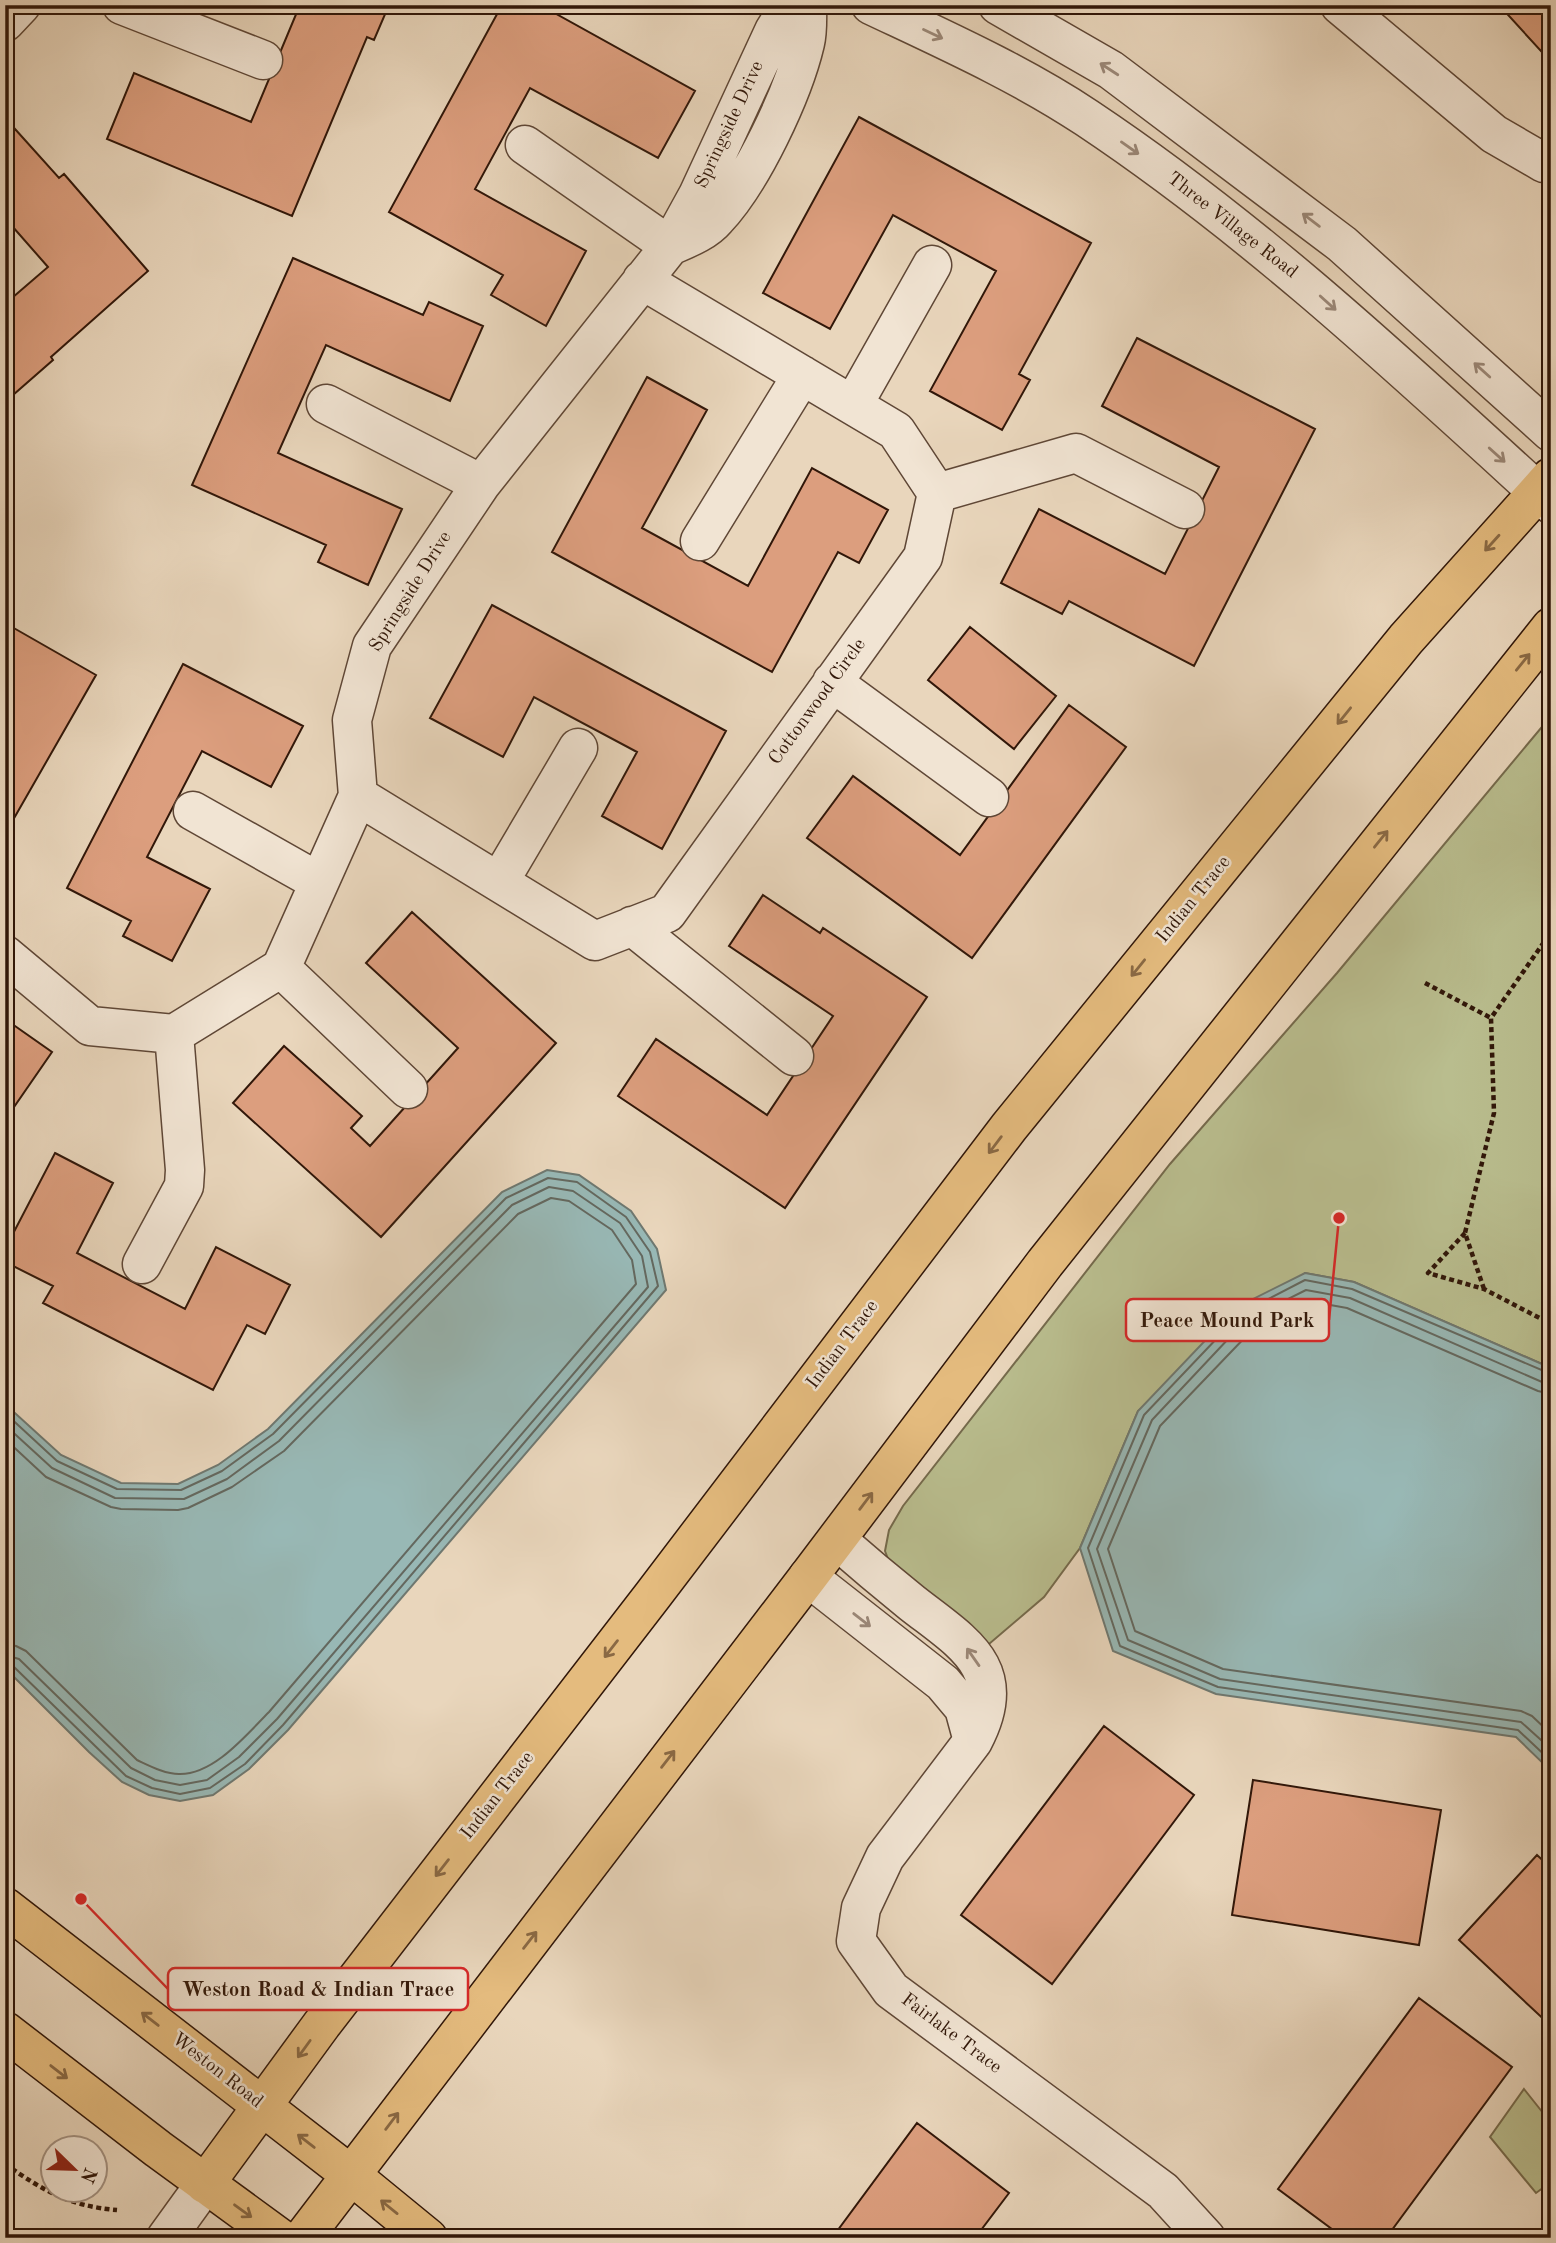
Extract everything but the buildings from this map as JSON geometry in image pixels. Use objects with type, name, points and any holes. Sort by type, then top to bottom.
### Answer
[{"type":"main road","name":"Indian Trace","points":[[205,2184],[331,2013],[1009,1127],[1406,639],[1546,491]]},
{"type":"main road","points":[[303,2238],[837,1540],[1045,1263],[1551,627]]},
{"type":"main road","name":"Weston Road","points":[[5,1907],[351,2175],[428,2238]]},
{"type":"main road","points":[[5,2031],[280,2238]]},
{"type":"street","points":[[5,22],[21,5]]},
{"type":"street","points":[[122,5],[263,60]]},
{"type":"street","name":"Springside Drive","points":[[281,968],[358,796],[352,720],[372,646],[481,484],[670,246],[698,195],[774,31],[790,5]]},
{"type":"street","name":"Springside Drive","points":[[670,246],[695,235],[715,220],[765,145],[806,41],[807,5]]},
{"type":"street","name":"Three Village Road","points":[[871,5],[982,57],[1085,117],[1187,188],[1310,287],[1546,491]]},
{"type":"street","points":[[998,5],[1111,70],[1342,244],[1551,432]]},
{"type":"street","points":[[1340,5],[1494,134],[1544,163],[1551,163]]},
{"type":"street","points":[[525,145],[670,246]]},
{"type":"street","points":[[853,405],[932,265]]},
{"type":"street","points":[[642,280],[896,431],[937,493],[1076,453],[1185,509]]},
{"type":"street","points":[[700,541],[802,375]]},
{"type":"street","points":[[326,404],[481,484]]},
{"type":"street","name":"Cottonwood Circle","points":[[358,796],[595,941],[667,913],[923,556],[937,493]]},
{"type":"street","points":[[832,682],[989,797]]},
{"type":"street","points":[[499,882],[578,748]]},
{"type":"street","points":[[193,811],[319,882]]},
{"type":"street","points":[[632,926],[794,1056]]},
{"type":"street","points":[[5,955],[90,1026],[174,1034],[281,968],[408,1089]]},
{"type":"street","points":[[142,1264],[184,1186],[174,1034]]},
{"type":"street","name":"Fairlake Trace","points":[[837,1540],[975,1656],[987,1690],[984,1721],[973,1741],[885,1857],[861,1908],[856,1941],[891,1990],[1163,2192],[1206,2238]]},
{"type":"street","points":[[808,1577],[943,1683],[964,1708],[973,1741]]},
{"type":"street","name":"Indian Trace","points":[[166,2238],[205,2184]]},
{"type":"path","points":[[1551,932],[1491,1018],[1494,1113],[1465,1233],[1428,1273],[1484,1289],[1551,1324]]},
{"type":"path","points":[[1425,983],[1491,1018]]},
{"type":"path","points":[[1465,1233],[1484,1289]]},
{"type":"path","points":[[5,2164],[36,2186],[64,2199],[86,2207],[117,2210]]},
{"type":"green space","points":[[1551,716],[1551,1368],[1354,1282],[1305,1273],[1138,1411],[1080,1548],[1044,1597],[975,1656],[893,1572],[885,1551],[889,1530],[903,1506],[1170,1164],[1337,973]]},
{"type":"green space","points":[[1524,2089],[1551,2123],[1551,2182],[1536,2193],[1490,2137]]},
{"type":"water","points":[[547,1170],[579,1175],[631,1211],[657,1249],[666,1290],[288,1730],[249,1769],[213,1795],[180,1801],[149,1795],[122,1782],[5,1668],[5,1404],[61,1455],[121,1483],[178,1484],[218,1465],[268,1429],[502,1192]]},
{"type":"water","points":[[1305,1273],[1354,1282],[1551,1368],[1551,1771],[1516,1737],[1216,1694],[1113,1651],[1080,1548],[1138,1411],[1237,1307]]},
{"type":"place","name":"Peace Mound Park","points":[[1339,1218]]},
{"type":"place","name":"Weston Road & Indian Trace","points":[[81,1899]]}]
